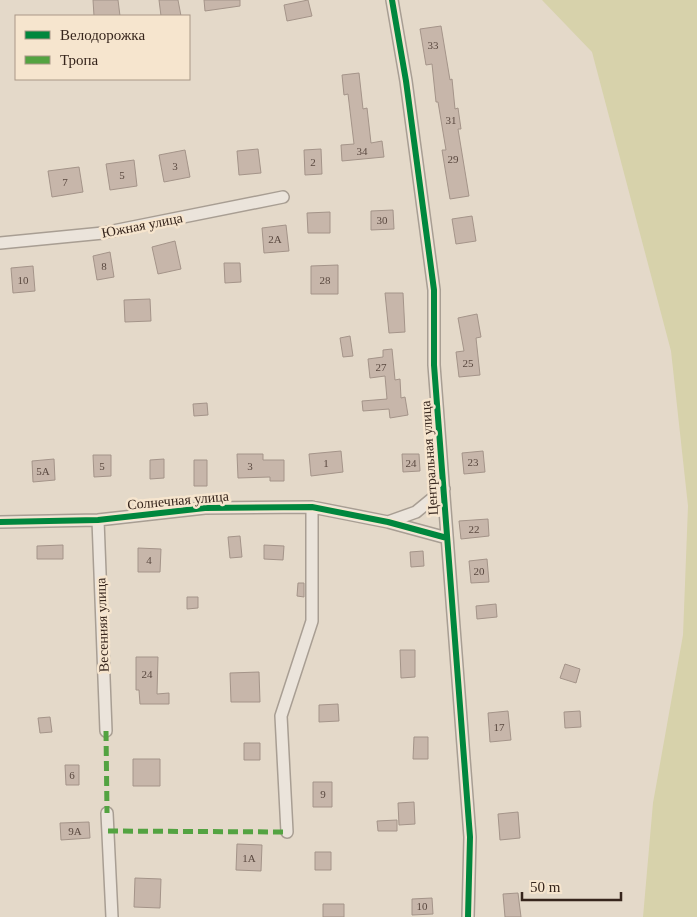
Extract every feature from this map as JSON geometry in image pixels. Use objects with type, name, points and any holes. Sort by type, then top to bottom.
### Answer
[{"type":"street","name":"Центральная улица","points":[[392,0],[406,81],[434,290],[434,365],[470,837],[468,917]]},
{"type":"street","name":"Южная улица","points":[[0,243],[103,233],[283,197]]},
{"type":"street","points":[[388,522],[416,512],[444,489]]},
{"type":"street","points":[[287,832],[281,716],[312,621],[312,507]]},
{"type":"street","name":"Солнечная улица","points":[[0,522],[98,520],[205,508],[312,507],[388,522],[447,538]]},
{"type":"street","name":"Весенняя улица","points":[[98,520],[106,731]]},
{"type":"street","points":[[108,813],[112,917]]},
{"type":"shaded area","points":[[542,0],[697,0],[697,917],[643,917],[653,803],[683,635],[688,506],[671,351],[592,52]]},
{"type":"building","points":[[93,0],[118,0],[120,15],[94,15]]},
{"type":"building","points":[[159,0],[178,0],[181,15],[161,15]]},
{"type":"building","points":[[204,0],[240,0],[240,6],[205,11]]},
{"type":"building","points":[[308,0],[312,16],[287,21],[284,5]]},
{"type":"building","points":[[441,26],[450,80],[452,79],[455,109],[458,108],[461,129],[458,129],[469,196],[450,199],[442,150],[446,150],[438,102],[436,102],[432,64],[426,65],[420,29]]},
{"type":"building","points":[[359,73],[363,109],[367,108],[371,143],[382,141],[384,157],[342,161],[341,145],[354,144],[348,94],[344,95],[342,75]]},
{"type":"building","points":[[258,149],[261,173],[239,175],[237,151]]},
{"type":"building","points":[[321,149],[322,174],[305,175],[304,150]]},
{"type":"building","points":[[185,150],[190,177],[164,182],[159,155]]},
{"type":"building","points":[[134,160],[137,186],[110,190],[106,164]]},
{"type":"building","points":[[79,167],[83,192],[52,197],[48,171]]},
{"type":"building","points":[[393,210],[394,229],[371,230],[371,211]]},
{"type":"building","points":[[330,212],[330,233],[308,233],[307,213]]},
{"type":"building","points":[[472,216],[476,241],[456,244],[452,219]]},
{"type":"building","points":[[286,225],[289,251],[264,253],[262,228]]},
{"type":"building","points":[[175,241],[181,269],[158,274],[152,247]]},
{"type":"building","points":[[110,252],[114,277],[97,280],[93,256]]},
{"type":"building","points":[[224,263],[240,263],[241,282],[225,283]]},
{"type":"building","points":[[338,265],[338,294],[311,294],[311,266]]},
{"type":"building","points":[[33,266],[35,291],[13,293],[11,268]]},
{"type":"building","points":[[385,293],[403,293],[405,332],[389,333]]},
{"type":"building","points":[[150,299],[151,321],[125,322],[124,300]]},
{"type":"building","points":[[477,314],[481,337],[476,338],[480,375],[459,377],[456,352],[464,351],[458,318]]},
{"type":"building","points":[[350,336],[353,356],[343,357],[340,338]]},
{"type":"building","points":[[392,349],[395,380],[400,379],[401,398],[405,397],[408,415],[390,418],[389,409],[363,411],[362,401],[387,399],[385,376],[370,378],[368,359],[383,357],[383,350]]},
{"type":"building","points":[[207,403],[208,415],[194,416],[193,404]]},
{"type":"building","points":[[341,451],[343,472],[311,476],[309,454]]},
{"type":"building","points":[[483,451],[485,472],[464,474],[462,453]]},
{"type":"building","points":[[237,454],[263,454],[263,460],[284,460],[284,481],[270,481],[270,477],[238,478]]},
{"type":"building","points":[[402,454],[419,454],[420,471],[403,472]]},
{"type":"building","points":[[93,455],[111,455],[111,476],[94,477]]},
{"type":"building","points":[[54,459],[55,480],[33,482],[32,461]]},
{"type":"building","points":[[164,459],[164,478],[150,479],[150,460]]},
{"type":"building","points":[[194,460],[207,460],[207,486],[194,486]]},
{"type":"building","points":[[488,519],[489,536],[461,539],[459,521]]},
{"type":"building","points":[[240,536],[242,557],[230,558],[228,537]]},
{"type":"building","points":[[63,545],[63,559],[37,559],[37,546]]},
{"type":"building","points":[[264,545],[284,546],[283,560],[264,559]]},
{"type":"building","points":[[138,548],[161,549],[160,572],[138,572]]},
{"type":"building","points":[[423,551],[424,566],[411,567],[410,552]]},
{"type":"building","points":[[487,559],[489,582],[471,583],[469,561]]},
{"type":"building","points":[[298,583],[304,583],[304,597],[297,596]]},
{"type":"building","points":[[187,597],[198,597],[198,608],[187,609]]},
{"type":"building","points":[[496,604],[497,617],[477,619],[476,606]]},
{"type":"building","points":[[400,650],[415,650],[415,677],[401,678]]},
{"type":"building","points":[[136,657],[158,657],[157,694],[169,693],[169,704],[140,704],[139,690],[136,690]]},
{"type":"building","points":[[565,664],[580,669],[576,683],[560,678]]},
{"type":"building","points":[[259,672],[260,702],[231,702],[230,673]]},
{"type":"building","points":[[338,704],[339,721],[319,722],[319,705]]},
{"type":"building","points":[[508,711],[511,740],[490,742],[488,713]]},
{"type":"building","points":[[580,711],[581,727],[565,728],[564,712]]},
{"type":"building","points":[[50,717],[52,732],[40,733],[38,718]]},
{"type":"building","points":[[414,737],[428,737],[428,759],[413,759]]},
{"type":"building","points":[[244,743],[260,743],[260,760],[244,760]]},
{"type":"building","points":[[133,759],[160,759],[160,786],[133,786]]},
{"type":"building","points":[[65,765],[79,765],[79,785],[66,785]]},
{"type":"building","points":[[313,782],[332,782],[332,807],[313,807]]},
{"type":"building","points":[[414,802],[415,824],[399,825],[398,803]]},
{"type":"building","points":[[518,812],[520,838],[500,840],[498,814]]},
{"type":"building","points":[[397,820],[397,831],[378,831],[377,821]]},
{"type":"building","points":[[89,822],[90,838],[61,840],[60,823]]},
{"type":"building","points":[[237,844],[262,845],[261,871],[236,870]]},
{"type":"building","points":[[315,852],[331,852],[331,870],[315,870]]},
{"type":"building","points":[[135,878],[161,879],[160,908],[134,907]]},
{"type":"building","points":[[518,893],[521,917],[505,917],[503,894]]},
{"type":"building","points":[[432,898],[433,914],[412,915],[412,899]]},
{"type":"building","points":[[323,904],[344,904],[344,917],[323,917]]},
{"type":"marked path","points":[[106,731],[107,813]]},
{"type":"marked path","points":[[108,831],[287,832]]},
{"type":"cycle path","points":[[392,0],[406,81],[434,290],[434,365],[470,837],[468,917]]},
{"type":"cycle path","points":[[0,522],[98,520],[205,508],[312,507],[388,522],[447,538]]}]
